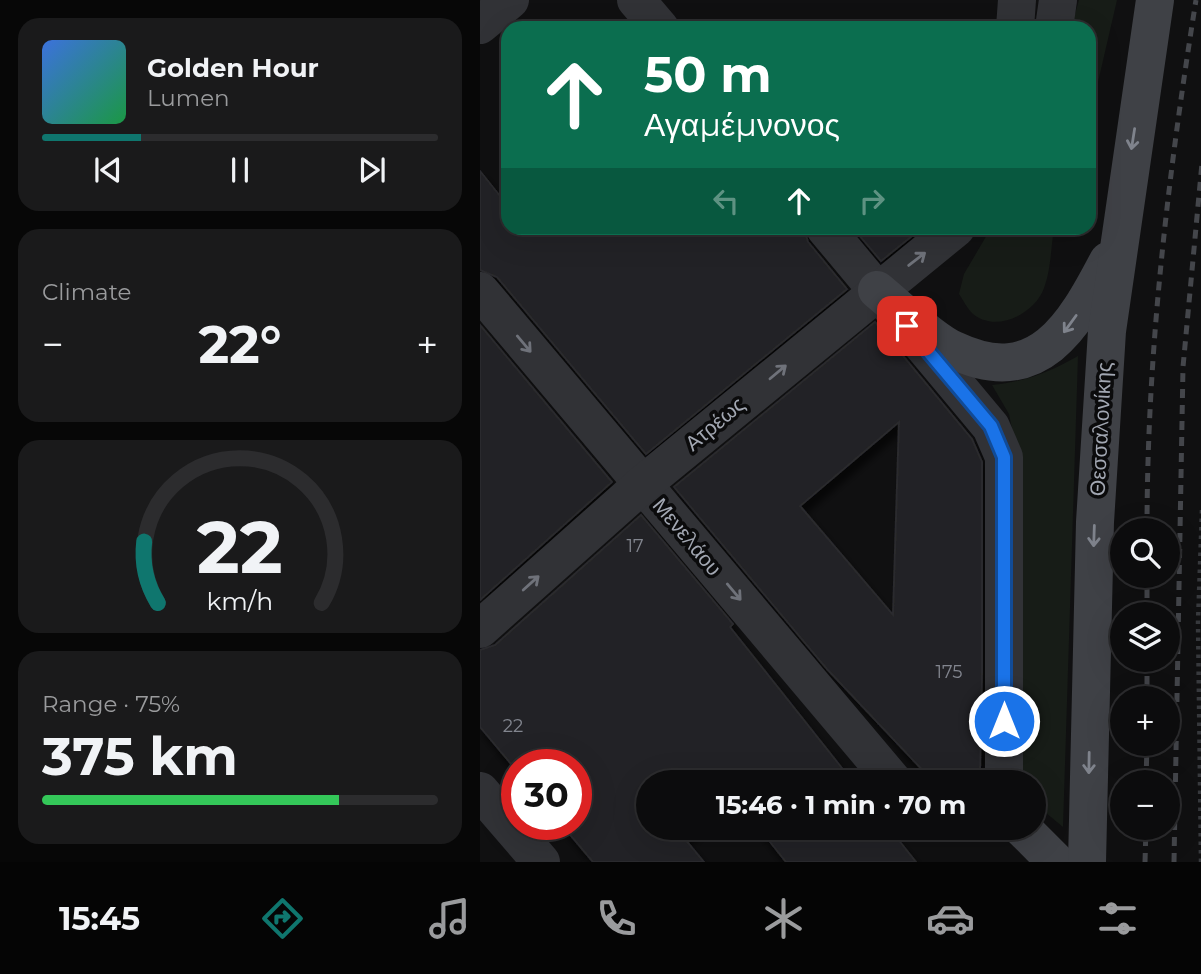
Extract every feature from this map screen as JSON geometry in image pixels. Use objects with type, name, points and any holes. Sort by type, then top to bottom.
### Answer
[{"type":"street","points":[[480,25],[510,0]]},
{"type":"street","points":[[636,0],[654,21]]},
{"type":"street","points":[[1016,21],[1017,0]]},
{"type":"street","points":[[1056,21],[1058,0]]},
{"type":"street","name":"Θεσσαλονίκης","points":[[1087,862],[1095,522],[1106,331],[1155,0]]},
{"type":"street","points":[[831,235],[991,426],[1004,457],[1004,770]]},
{"type":"street","name":"Ατρέως","points":[[480,629],[643,484],[877,290],[948,235]]},
{"type":"street","points":[[877,290],[952,349],[990,362],[1024,359],[1058,341],[1086,302],[1117,244]]},
{"type":"street","name":"Μενελάου","points":[[480,292],[884,770]]},
{"type":"street","points":[[480,791],[541,862]]},
{"type":"street","points":[[1034,840],[1056,862]]},
{"type":"path","points":[[1201,862],[1198,622],[1202,509]]},
{"type":"shaded area","points":[[1079,0],[1117,0],[1096,91],[1096,21],[1073,21]]},
{"type":"shaded area","points":[[987,235],[1053,235],[1044,288],[1032,306],[1013,318],[992,322],[972,313],[959,294],[964,274]]},
{"type":"shaded area","points":[[1078,356],[1063,827],[1046,813],[1046,770],[1012,770],[1019,463],[1009,414],[992,385],[1037,375]]},
{"type":"building","points":[[480,171],[501,197],[501,235],[806,235],[808,242],[847,289],[646,454],[497,277],[480,270]]},
{"type":"building","points":[[859,235],[913,235],[881,261]]},
{"type":"building","points":[[875,322],[972,439],[982,462],[980,770],[922,770],[827,669],[674,487]],"holes":[[[899,422],[893,615],[800,506]]]},
{"type":"building","points":[[480,325],[612,482],[480,600]]},
{"type":"building","points":[[641,515],[733,624],[730,627],[843,770],[636,770],[636,840],[686,840],[704,862],[593,862],[574,840],[592,840],[592,749],[501,749],[501,752],[480,727],[480,650],[495,645]]},
{"type":"building","points":[[769,840],[899,840],[916,862],[786,862]]},
{"type":"railway","points":[[1147,518],[1151,397],[1161,264],[1196,0]]},
{"type":"railway","points":[[1174,862],[1183,367],[1202,163]]},
{"type":"railway","points":[[1147,588],[1147,602]]},
{"type":"railway","points":[[1147,672],[1147,686]]},
{"type":"railway","points":[[1146,770],[1147,756]]},
{"type":"railway","points":[[1145,862],[1146,840]]},
{"type":"route","points":[[907,326],[991,426],[1004,457],[1004,721]]}]
